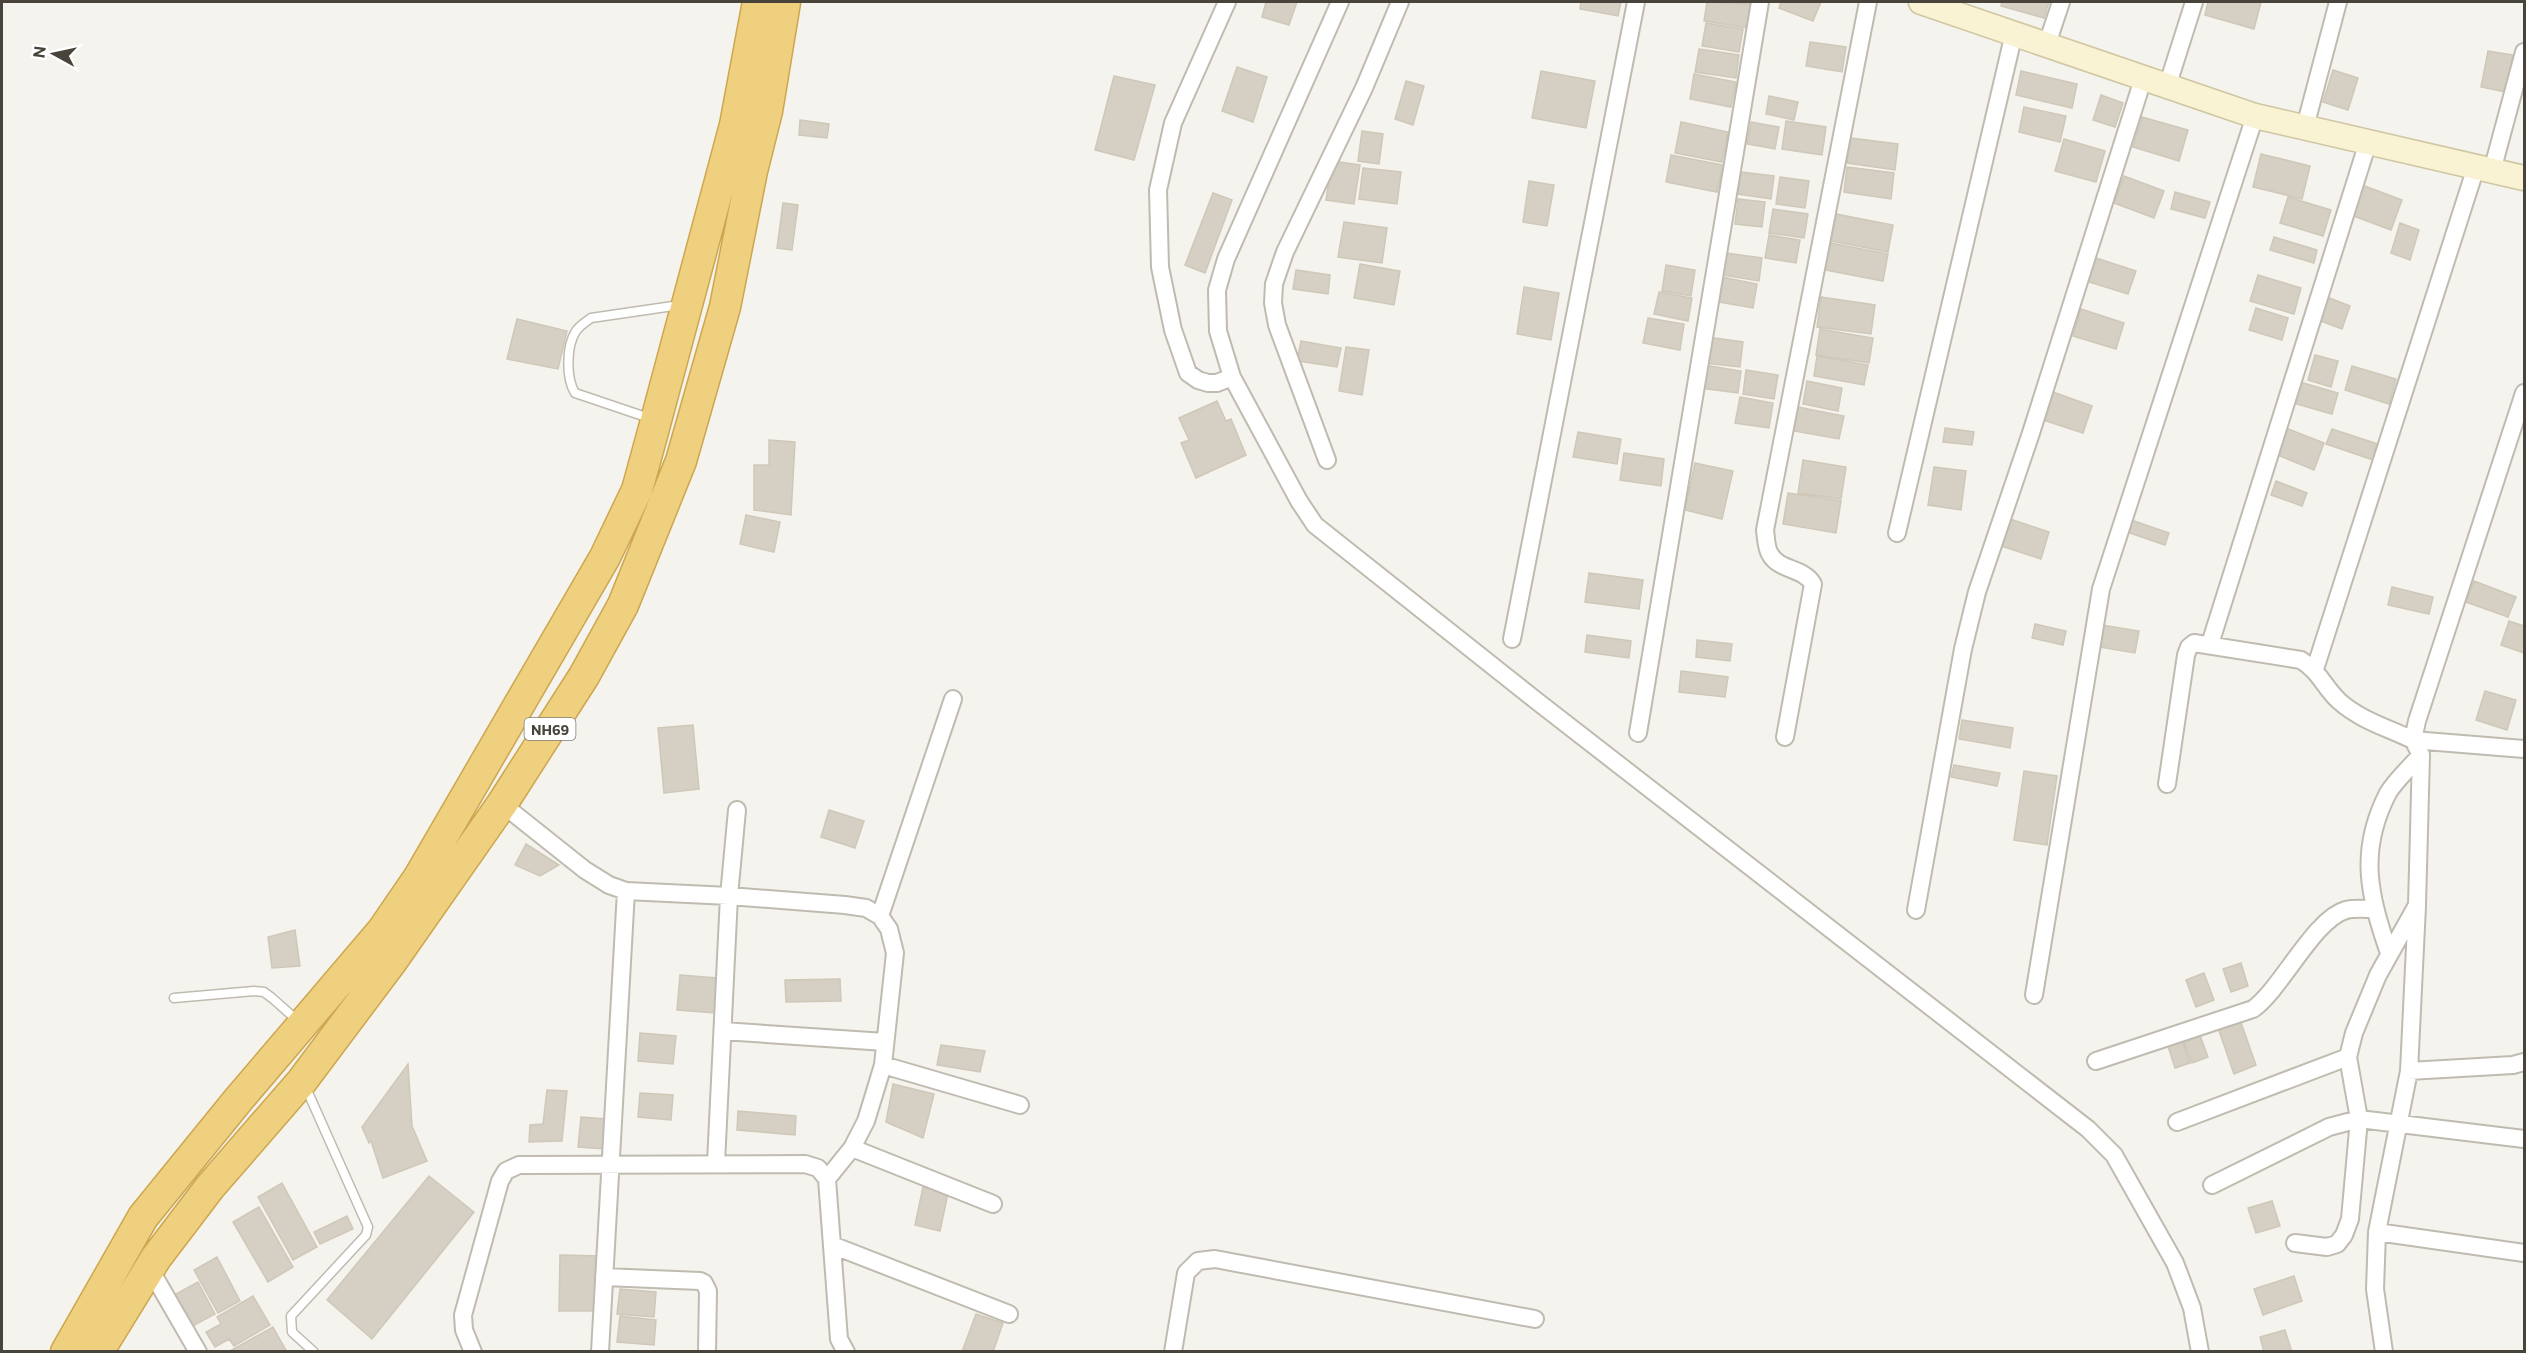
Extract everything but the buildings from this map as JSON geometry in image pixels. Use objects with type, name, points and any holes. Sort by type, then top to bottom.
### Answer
[{"type":"highway","name":"NH69","points":[[66,1352],[144,1217],[200,1146],[382,931],[419,877],[605,557],[637,490],[735,125],[758,2]]},
{"type":"highway","name":"NH69","points":[[98,1352],[150,1269],[210,1187],[302,1081],[386,970],[502,804],[584,675],[623,606],[681,461],[725,307],[771,91],[785,2]]},
{"type":"highway","points":[[637,490],[664,500]]},
{"type":"main road","points":[[1921,2],[1956,7],[2014,33],[2168,84],[2255,116],[2524,178]]},
{"type":"street","points":[[1227,2],[1173,123],[1158,190],[1160,267],[1173,330],[1188,372],[1198,380],[1208,383],[1217,383],[1232,377]]},
{"type":"street","points":[[1340,2],[1226,259],[1218,290],[1218,331],[1232,377],[1299,501],[1315,525],[1538,702],[2095,1135],[2114,1155],[2175,1263],[2192,1308],[2200,1352]]},
{"type":"street","points":[[1327,460],[1277,325],[1273,303],[1274,284],[1285,252],[1364,88],[1400,2]]},
{"type":"street","points":[[1512,639],[1636,2]]},
{"type":"street","points":[[1638,733],[1760,2]]},
{"type":"street","points":[[1785,737],[1813,584],[1808,576],[1776,563],[1768,552],[1765,530],[1868,2]]},
{"type":"street","points":[[2047,44],[2061,2]]},
{"type":"street","points":[[2168,84],[2194,2]]},
{"type":"street","points":[[2305,127],[2338,2]]},
{"type":"street","points":[[1897,533],[2014,33]]},
{"type":"street","points":[[2314,669],[2524,52]]},
{"type":"street","points":[[1916,910],[1963,649],[1977,592],[2031,433],[2144,76]]},
{"type":"street","points":[[2034,995],[2101,589],[2255,116]]},
{"type":"street","points":[[2211,644],[2368,142]]},
{"type":"street","points":[[2384,1352],[2375,1289],[2377,1232],[2409,1071],[2417,906],[2417,721],[2524,393]]},
{"type":"street","points":[[2168,784],[2186,655],[2189,647],[2194,643],[2301,660],[2314,669],[2337,699],[2356,715],[2417,747],[2524,749]]},
{"type":"street","points":[[880,916],[953,699]]},
{"type":"street","points":[[2389,953],[2374,909],[2368,863],[2372,834],[2389,792],[2417,747]]},
{"type":"street","points":[[502,804],[585,870],[609,885],[626,891],[845,905],[866,908],[880,916],[889,929],[895,953],[882,1065],[866,1121],[852,1148],[827,1179]]},
{"type":"street","points":[[716,1163],[729,896],[737,810]]},
{"type":"street","points":[[600,1352],[626,891]]},
{"type":"street","points":[[2295,1243],[2327,1247],[2337,1244],[2344,1235],[2350,1220],[2359,1119],[2348,1058],[2354,1032],[2389,953],[2417,906]]},
{"type":"street","points":[[2096,1061],[2253,1009],[2270,994],[2292,962],[2336,915],[2346,910],[2374,909]]},
{"type":"street","points":[[723,1031],[885,1042]]},
{"type":"street","points":[[2177,1122],[2348,1058]]},
{"type":"street","points":[[2409,1071],[2513,1065],[2524,1062]]},
{"type":"street","points":[[882,1065],[1020,1105]]},
{"type":"street","points":[[2212,1185],[2329,1127],[2359,1119],[2524,1139]]},
{"type":"street","points":[[852,1148],[993,1204]]},
{"type":"street","points":[[473,1352],[464,1330],[463,1315],[500,1181],[506,1171],[519,1165],[716,1163],[805,1164],[818,1168],[827,1179],[838,1339],[846,1352]]},
{"type":"street","points":[[2377,1232],[2524,1253]]},
{"type":"street","points":[[832,1245],[1009,1314]]},
{"type":"street","points":[[1173,1352],[1186,1273],[1198,1261],[1215,1259],[1535,1319]]},
{"type":"street","points":[[150,1269],[198,1352]]},
{"type":"street","points":[[604,1277],[704,1283],[708,1291],[707,1352]]},
{"type":"lane","points":[[656,421],[575,393],[567,372],[574,333],[580,325],[591,318],[687,304]]},
{"type":"lane","points":[[174,998],[264,992],[302,1026]]},
{"type":"lane","points":[[302,1081],[369,1227],[366,1235],[291,1316],[292,1332],[314,1352]]}]
